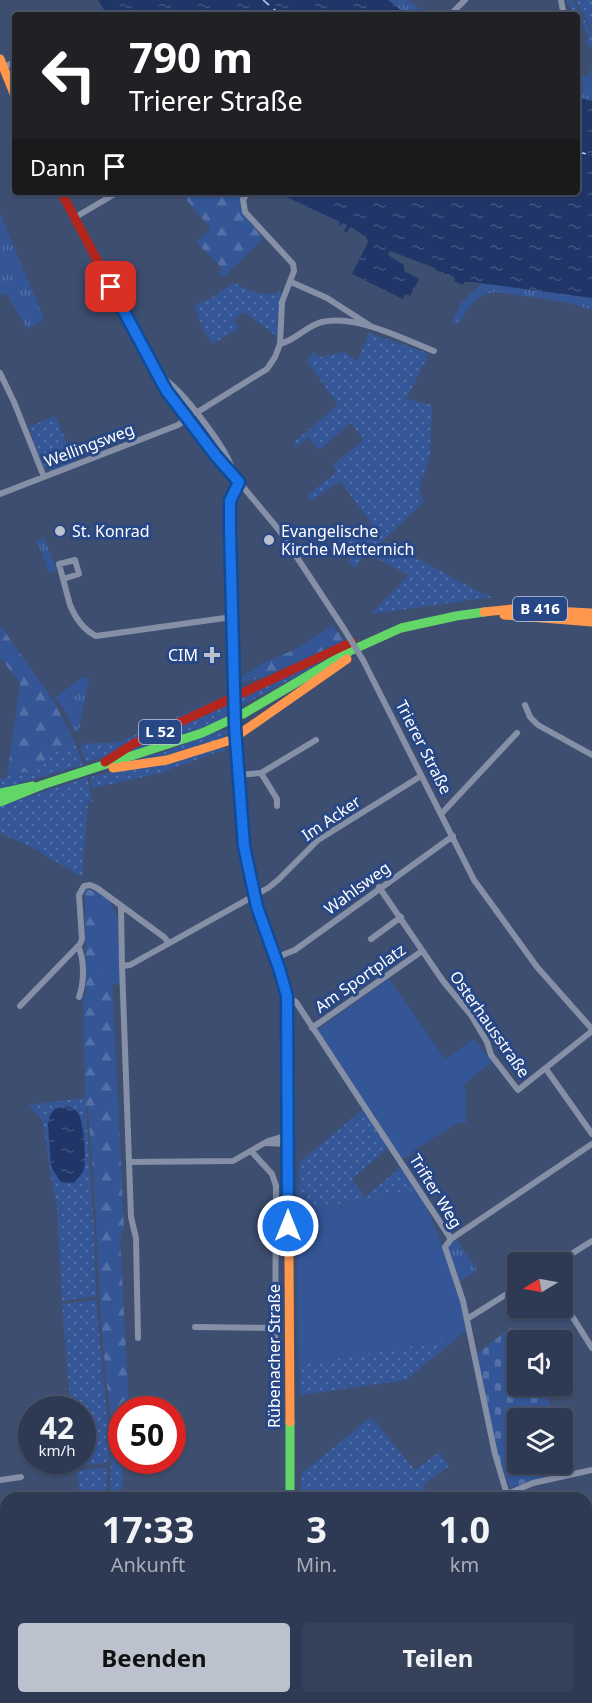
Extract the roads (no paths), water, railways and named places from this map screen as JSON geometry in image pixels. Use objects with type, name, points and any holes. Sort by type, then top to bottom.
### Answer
[{"type":"main road","points":[[2,64],[12,89]]},
{"type":"main road","name":"Trierer Straße","points":[[62,195],[159,377],[192,416],[224,465],[236,479]]},
{"type":"main road","name":"Rübenacher Straße","points":[[224,465],[229,481],[234,696],[244,846],[254,896],[287,996],[290,1492]]},
{"type":"main road","name":"Rübenacher Straße","points":[[230,501],[236,479]]},
{"type":"main road","name":"B 416","points":[[97,768],[187,739],[228,722],[341,655],[379,637],[424,622],[525,608],[592,613]]},
{"type":"main road","name":"B 416","points":[[489,613],[592,622]]},
{"type":"main road","points":[[236,732],[369,646],[379,637]]},
{"type":"main road","name":"B 416","points":[[234,696],[359,639],[379,637]]},
{"type":"main road","name":"L 52","points":[[0,802],[42,785],[97,768],[133,744],[234,696]]},
{"type":"main road","name":"L 52","points":[[97,768],[154,763],[236,732]]},
{"type":"main road","name":"L 52","points":[[0,793],[42,785]]},
{"type":"street","points":[[453,12],[465,0]]},
{"type":"street","points":[[74,219],[113,195]]},
{"type":"street","points":[[246,195],[243,199],[245,212],[293,264],[291,282],[282,302],[280,344],[289,342],[301,332],[323,322],[339,321],[372,328],[434,351]]},
{"type":"street","points":[[291,282],[327,298],[372,328]]},
{"type":"street","name":"Wellingsweg","points":[[0,494],[178,425],[267,369],[280,344]]},
{"type":"street","points":[[0,373],[44,477]]},
{"type":"street","name":"Trierer Straße","points":[[192,416],[227,456],[236,479],[279,530],[363,660],[474,880],[548,980],[592,1030]]},
{"type":"street","points":[[63,579],[72,609],[85,628],[96,636],[232,617]]},
{"type":"street","points":[[525,705],[530,717],[538,725],[592,755]]},
{"type":"street","points":[[442,813],[517,732]]},
{"type":"street","points":[[238,775],[261,773],[316,740]]},
{"type":"street","points":[[261,773],[277,799],[277,806]]},
{"type":"street","name":"Im Acker","points":[[122,966],[130,965],[254,896],[278,880],[318,840],[421,776]]},
{"type":"street","name":"Wahlsweg","points":[[275,958],[295,950],[379,887],[453,836]]},
{"type":"street","points":[[20,1006],[78,946],[82,939],[79,895],[81,888],[87,885],[93,886],[164,937],[169,943]]},
{"type":"street","name":"Osterhausstraße","points":[[379,887],[443,981],[471,1015],[487,1042],[491,1055],[518,1090],[546,1069]]},
{"type":"street","points":[[121,906],[131,1217],[136,1238],[138,1338]]},
{"type":"street","points":[[371,939],[401,917]]},
{"type":"street","points":[[78,946],[82,960],[82,984],[79,997]]},
{"type":"street","name":"Am Sportplatz","points":[[312,1028],[422,951]]},
{"type":"street","name":"Trifter Weg","points":[[287,996],[296,1002],[452,1239],[445,1247],[458,1282],[495,1455],[507,1492]]},
{"type":"street","points":[[592,1030],[546,1069],[592,1134]]},
{"type":"street","points":[[129,1162],[229,1162],[237,1160],[279,1136],[288,1139]]},
{"type":"street","points":[[452,1239],[592,1144]]},
{"type":"street","name":"Rübenacher Straße","points":[[251,1151],[272,1174],[276,1182],[275,1356]]},
{"type":"street","points":[[573,1253],[592,1241]]},
{"type":"street","points":[[467,1319],[507,1294]]},
{"type":"street","points":[[573,1317],[592,1347]]},
{"type":"street","name":"Rübenacher Straße","points":[[195,1327],[275,1328]]},
{"type":"street","points":[[516,1492],[533,1483],[592,1470]]},
{"type":"street","points":[[0,1480],[21,1477]]},
{"type":"water","points":[[98,0],[388,0],[403,12],[105,12]]},
{"type":"water","points":[[580,98],[592,101],[592,298],[472,282],[464,282],[463,285],[454,281],[455,278],[449,274],[444,274],[435,268],[390,251],[388,255],[404,265],[404,271],[419,279],[410,296],[405,294],[403,299],[352,274],[368,242],[366,237],[351,227],[346,233],[344,231],[347,225],[343,223],[340,228],[338,226],[340,222],[282,195],[580,195]]},
{"type":"water","points":[[66,1106],[73,1108],[80,1117],[84,1142],[83,1172],[74,1183],[61,1182],[51,1167],[48,1125],[50,1115],[55,1109]]},
{"type":"place","name":"St. Konrad","points":[[60,531]]},
{"type":"place","name":"Evangelische Kirche Metternich","points":[[269,540]]},
{"type":"place","name":"CIM","points":[[212,655]]}]
